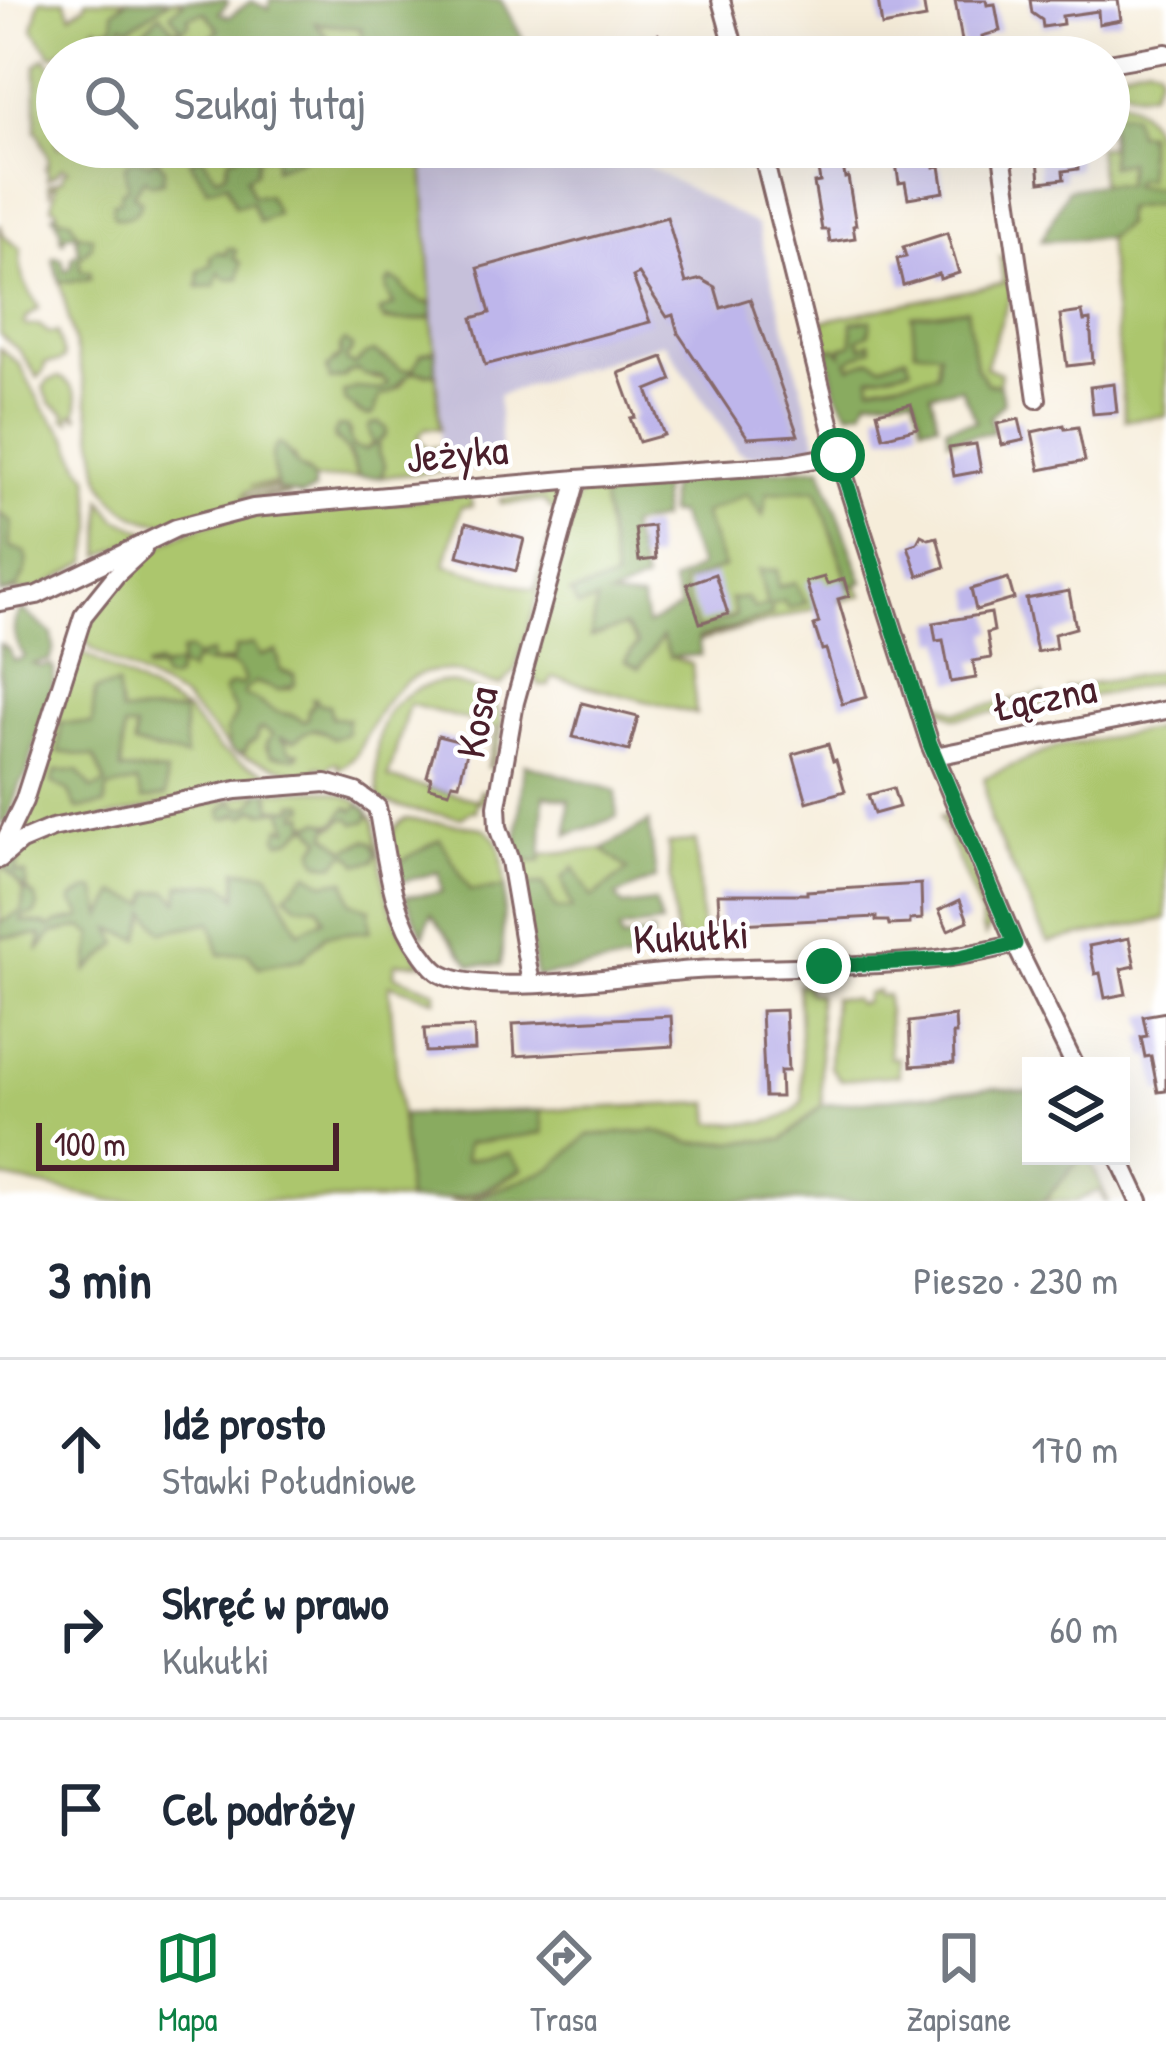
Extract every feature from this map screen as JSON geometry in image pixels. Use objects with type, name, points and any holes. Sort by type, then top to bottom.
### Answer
[{"type":"street","points":[[721,0],[731,36]]},
{"type":"street","points":[[1130,59],[1166,53]]},
{"type":"street","points":[[766,168],[838,455],[935,756],[1015,944],[1071,1057]]},
{"type":"street","points":[[1004,168],[1037,399]]},
{"type":"street","name":"Jeżyka","points":[[0,602],[37,595],[163,535],[253,508],[577,478],[784,465],[838,455]]},
{"type":"street","name":"Kosa","points":[[531,984],[497,806],[515,702],[577,478]]},
{"type":"street","points":[[0,855],[24,801],[83,616],[116,575],[163,535]]},
{"type":"street","name":"Łączna","points":[[935,756],[1166,710]]},
{"type":"street","name":"Kukułki","points":[[0,855],[44,830],[92,818],[236,790],[335,785],[356,792],[376,807],[401,920],[416,946],[442,974],[488,984],[531,984],[696,970],[951,959],[1015,944]]},
{"type":"street","points":[[1122,1165],[1138,1201]]},
{"type":"shaded area","points":[[423,168],[651,168],[757,225],[817,443],[814,452],[749,456],[738,451],[664,342],[498,395],[502,467],[442,471]]},
{"type":"green space","points":[[40,0],[65,0],[71,15],[86,0],[127,0],[114,11],[115,25],[91,33],[95,36],[38,36],[33,29]]},
{"type":"green space","points":[[127,0],[171,0],[129,28],[123,24],[114,36],[90,33],[96,26],[105,30],[114,25],[113,11]]},
{"type":"green space","points":[[171,0],[181,0],[180,27],[175,33],[160,15],[143,31],[149,36],[113,36],[123,23],[129,28]]},
{"type":"green space","points":[[181,0],[226,0],[219,13],[229,17],[251,1],[269,9],[270,0],[501,0],[521,36],[361,36],[361,28],[315,23],[326,36],[212,36],[219,30],[205,12],[188,17],[189,24],[175,36],[143,32],[160,14],[176,32],[180,26],[170,14]]},
{"type":"green space","points":[[205,12],[220,30],[213,36],[174,36],[188,17]]},
{"type":"green space","points":[[313,23],[361,28],[361,36],[326,36]]},
{"type":"green space","points":[[1148,63],[1157,67],[1151,92],[1130,91],[1130,68]]},
{"type":"green space","points":[[1130,104],[1150,122],[1158,143],[1161,188],[1132,186],[1147,133],[1136,133],[1130,141]]},
{"type":"green space","points":[[1130,115],[1136,133],[1147,133],[1147,179],[1136,179],[1132,186],[1161,188],[1160,204],[1125,208],[1124,225],[1107,238],[1041,241],[1068,189],[1125,185],[1130,168]]},
{"type":"green space","points":[[46,168],[61,168],[47,179]]},
{"type":"green space","points":[[64,168],[227,168],[208,188],[227,183],[235,206],[268,195],[252,197],[246,178],[252,168],[423,168],[432,304],[405,291],[393,299],[394,305],[380,312],[385,321],[432,317],[435,350],[421,354],[414,369],[402,370],[384,357],[355,366],[347,362],[351,352],[340,349],[333,361],[349,371],[387,380],[386,387],[356,411],[366,416],[375,411],[380,396],[400,387],[408,374],[436,373],[440,429],[426,428],[419,436],[427,448],[441,447],[442,471],[381,477],[385,465],[378,441],[386,428],[379,423],[366,448],[355,449],[350,432],[335,439],[359,477],[314,480],[298,467],[293,455],[274,471],[277,483],[250,486],[278,489],[247,491],[243,496],[291,495],[235,503],[169,523],[143,519],[122,507],[100,475],[60,282],[90,279],[79,267],[78,235],[52,207],[57,184],[51,195],[48,184],[63,179],[68,170]]},
{"type":"green space","points":[[164,168],[163,182],[151,184],[144,179],[133,194],[141,201],[138,209],[119,218],[112,210],[128,187],[125,169]]},
{"type":"green space","points":[[194,168],[210,168],[216,177],[227,168],[257,168],[246,178],[252,196],[268,195],[277,214],[259,222],[251,202],[235,206],[227,183],[208,189]]},
{"type":"green space","points":[[1099,168],[1127,168],[1125,186],[1101,184]]},
{"type":"green space","points":[[1160,204],[1158,287],[1166,323],[1166,416],[1125,420],[1107,238],[1124,225],[1125,208]]},
{"type":"green space","points":[[57,212],[59,218],[70,219],[78,234],[92,237],[79,263],[82,271],[90,271],[90,279],[60,282],[53,260],[62,259],[65,271],[79,252],[76,236],[61,240],[53,215]]},
{"type":"green space","points":[[0,223],[5,237],[21,249],[22,274],[39,308],[24,324],[57,332],[64,355],[58,362],[45,363],[38,378],[19,350],[0,335]]},
{"type":"green space","points":[[231,248],[241,263],[239,278],[226,279],[219,272],[215,286],[198,287],[199,271],[212,264],[210,257],[218,252],[227,255]]},
{"type":"green space","points":[[1007,256],[1011,294],[985,367],[1001,373],[999,384],[987,385],[976,367],[939,351],[937,374],[871,386],[869,377],[907,357],[851,367],[847,361],[862,347],[858,339],[870,320],[844,357],[835,348],[827,351],[822,321],[1003,283],[1000,257]]},
{"type":"green space","points":[[391,279],[432,304],[432,317],[382,318],[380,311],[394,305],[387,291]]},
{"type":"green space","points":[[967,309],[976,367],[987,384],[999,384],[1004,402],[990,417],[994,432],[948,440],[946,427],[976,421],[961,388],[931,393],[938,423],[922,425],[914,395],[868,398],[863,410],[849,412],[836,392],[827,351],[835,348],[842,354],[841,348],[852,344],[852,322],[871,320],[869,334],[858,339],[862,347],[870,342],[872,349],[847,361],[850,367],[872,360],[881,365],[906,356],[911,368],[870,377],[871,386],[937,374],[939,352],[915,350],[912,316]]},
{"type":"green space","points":[[345,341],[353,347],[347,362],[355,365],[374,352],[402,370],[414,369],[421,354],[435,350],[436,373],[409,374],[380,396],[373,415],[366,416],[345,401],[343,393],[355,388],[380,390],[388,384],[382,377],[359,370],[330,380],[327,368],[340,357]]},
{"type":"green space","points":[[0,348],[20,365],[89,476],[94,527],[87,562],[38,589],[0,594],[17,588],[26,569],[10,548],[0,516]]},
{"type":"green space","points":[[59,377],[77,398],[79,416],[70,416],[70,422],[50,403],[43,388]]},
{"type":"green space","points":[[379,423],[386,428],[378,442],[385,465],[381,477],[359,477],[334,434],[338,426],[347,427],[352,447],[365,450],[374,445],[368,428]]},
{"type":"green space","points":[[279,443],[314,480],[314,491],[302,496],[278,489],[272,459]]},
{"type":"green space","points":[[821,467],[863,582],[850,587],[817,490],[767,493],[763,516],[747,494],[703,514],[724,567],[682,584],[697,630],[736,616],[731,599],[746,598],[755,609],[767,605],[759,570],[777,570],[778,587],[795,582],[806,603],[788,609],[784,601],[771,605],[772,615],[698,638],[701,655],[670,657],[662,637],[639,668],[625,661],[638,644],[625,626],[591,637],[597,601],[578,607],[571,593],[615,580],[600,485],[662,480],[661,519],[629,526],[645,581],[610,597],[642,600],[647,625],[680,608],[672,583],[700,567],[678,514],[668,514],[670,478]]},
{"type":"green space","points":[[600,485],[615,580],[572,594],[597,600],[592,637],[624,626],[638,644],[625,660],[662,636],[670,657],[692,664],[696,714],[552,677],[549,686],[540,686],[533,676],[531,657],[579,493]]},
{"type":"green space","points":[[817,489],[849,587],[856,585],[862,595],[690,644],[771,615],[771,605],[785,600],[788,609],[806,602],[777,588],[760,571],[767,605],[755,609],[731,600],[736,615],[697,631],[681,584],[724,567],[702,514],[747,494]]},
{"type":"green space","points":[[555,492],[563,498],[554,543],[515,671],[501,685],[436,671],[404,683],[372,723],[356,756],[339,770],[337,763],[326,770],[315,768],[329,776],[308,777],[238,754],[263,728],[274,736],[265,747],[271,754],[298,757],[277,737],[289,738],[310,729],[327,733],[347,719],[332,719],[314,702],[304,722],[245,696],[243,691],[255,682],[278,690],[291,688],[278,655],[258,653],[216,664],[238,668],[245,682],[234,706],[238,712],[229,732],[230,749],[183,699],[92,649],[84,638],[111,590],[164,544],[214,523],[270,513],[470,495],[472,506],[461,507],[445,565],[535,590],[556,514],[544,501],[501,504],[500,499]]},
{"type":"green space","points":[[102,500],[117,519],[149,533],[101,556]]},
{"type":"green space","points":[[0,516],[11,521],[10,548],[25,552],[27,562],[17,588],[0,594]]},
{"type":"green space","points":[[23,610],[52,634],[50,660],[33,664],[51,665],[54,680],[26,776],[0,828],[0,644],[13,660],[25,656],[14,634],[15,621]]},
{"type":"green space","points":[[253,644],[261,656],[276,651],[281,671],[294,675],[295,685],[278,690],[255,682],[244,691],[245,696],[304,722],[316,698],[319,704],[329,705],[332,718],[347,719],[347,734],[333,739],[313,729],[295,741],[279,737],[289,751],[299,753],[295,758],[271,755],[266,743],[273,735],[263,728],[245,752],[238,754],[230,749],[226,731],[236,713],[224,691],[245,682],[236,667],[231,664],[202,663],[194,660],[189,672],[178,668],[170,680],[163,679],[160,670],[147,670],[158,664],[163,668],[180,664],[181,652],[189,650],[196,657],[211,653],[211,663],[231,661],[235,648]]},
{"type":"green space","points":[[80,651],[187,712],[219,749],[276,776],[275,780],[19,837],[15,833]]},
{"type":"green space","points":[[1166,670],[1166,681],[1069,701],[1066,689]]},
{"type":"green space","points":[[930,679],[937,701],[956,712],[1044,694],[1047,704],[955,718],[932,703],[925,681]]},
{"type":"green space","points":[[440,682],[478,691],[498,712],[501,732],[490,768],[497,728],[409,704],[388,778],[477,800],[481,790],[485,792],[476,811],[462,818],[379,800],[382,725],[401,698]]},
{"type":"green space","points":[[117,685],[121,713],[183,712],[186,757],[134,745],[135,729],[124,728],[121,770],[166,773],[166,796],[143,800],[137,782],[107,789],[105,805],[77,809],[69,792],[52,782],[56,771],[78,771],[92,789],[106,784],[94,757],[59,752],[61,722],[92,724],[95,690]]},
{"type":"green space","points":[[1166,727],[1166,919],[1048,942],[990,821],[984,778],[1056,747]]},
{"type":"green space","points":[[524,764],[616,791],[617,817],[568,835],[569,800],[544,795],[541,861],[515,862]]},
{"type":"green space","points":[[324,790],[361,804],[375,824],[393,914],[423,963],[395,963],[394,975],[436,991],[436,1000],[389,984],[408,1200],[111,1201],[0,1177],[0,937],[43,935],[39,946],[52,933],[82,926],[93,935],[88,970],[110,928],[147,911],[211,921],[248,953],[302,959],[326,935],[369,909],[318,906],[324,920],[299,932],[268,873],[237,871],[237,898],[147,905],[103,919],[81,913],[82,918],[49,929],[21,921],[30,915],[33,895],[26,890],[26,878],[15,872],[20,860],[7,860],[42,836],[261,792],[251,806],[240,808],[232,817],[255,809],[272,810],[269,791]],"holes":[[[294,804],[297,817],[311,825],[336,823],[341,816],[353,813],[329,828],[327,835],[346,850],[366,840],[373,843],[339,859],[315,854],[322,839],[312,828],[307,826],[292,839],[284,828],[289,830],[283,809],[294,809]]]},
{"type":"green space","points":[[269,791],[272,808],[293,809],[305,803],[297,816],[305,814],[306,823],[336,823],[345,809],[353,811],[360,804],[367,810],[366,821],[355,824],[350,818],[342,819],[327,835],[346,850],[367,840],[373,843],[374,861],[359,864],[345,854],[335,864],[320,862],[314,849],[322,839],[306,826],[292,839],[280,842],[280,828],[289,829],[282,809],[222,817],[221,810],[232,801],[240,808],[251,806],[261,792]]},
{"type":"green space","points":[[947,814],[990,912],[985,936],[982,917],[940,817]]},
{"type":"green space","points":[[406,819],[483,828],[495,839],[501,854],[505,888],[470,891],[440,840],[393,866],[393,833]]},
{"type":"green space","points":[[649,822],[656,878],[616,896],[623,906],[655,902],[661,924],[619,930],[622,940],[653,933],[649,958],[536,977],[522,885],[543,884],[556,909],[572,909],[562,878],[574,868],[592,898],[628,870],[602,849]]},
{"type":"green space","points":[[440,839],[470,891],[505,888],[501,965],[471,965],[431,914],[423,936],[405,896],[442,892],[439,872],[405,881],[397,879],[393,866]]},
{"type":"green space","points":[[696,841],[703,953],[694,955],[675,934],[668,844]]},
{"type":"green space","points":[[602,849],[629,870],[591,899],[573,869],[572,909],[556,909],[522,885],[515,862],[541,861],[542,854]]},
{"type":"green space","points":[[19,858],[15,872],[26,874],[26,890],[38,906],[35,914],[21,921],[49,928],[82,918],[72,902],[89,889],[96,890],[103,917],[116,893],[147,904],[151,892],[168,891],[178,901],[180,885],[223,884],[237,897],[237,870],[268,873],[299,932],[324,919],[318,906],[297,905],[286,894],[308,873],[324,883],[345,880],[351,902],[369,909],[370,931],[326,935],[302,959],[259,967],[248,953],[220,955],[211,922],[162,932],[147,912],[140,939],[111,929],[119,944],[87,971],[93,935],[82,927],[52,933],[38,951],[42,935],[0,937],[0,923],[22,911],[24,889],[4,867],[7,860]]},
{"type":"green space","points":[[5,864],[23,899],[20,915],[0,923],[0,870]]},
{"type":"green space","points":[[798,984],[818,994],[822,1105],[783,1140],[692,1143],[655,1131],[589,1135],[551,1169],[469,1201],[449,1201],[482,1193],[521,1170],[509,1153],[464,1160],[467,1143],[543,1133],[540,1110],[710,1103],[712,1123],[762,1123],[795,1110],[803,1100]]},
{"type":"green space","points":[[878,991],[878,996],[887,995],[890,1058],[898,1058],[899,1075],[841,1080],[830,1067],[833,998],[865,1003],[867,994]]},
{"type":"green space","points":[[996,1088],[1022,1091],[1022,1165],[1075,1165],[1043,1201],[469,1201],[551,1169],[589,1135],[655,1131],[692,1143],[783,1140],[822,1105]]},
{"type":"green space","points":[[540,1110],[543,1133],[467,1143],[465,1160],[509,1153],[522,1169],[467,1195],[407,1201],[402,1115]]},
{"type":"green space","points":[[1075,1165],[1092,1165],[1108,1201],[1099,1190],[1076,1201],[1044,1201]]},
{"type":"building","points":[[878,0],[923,0],[926,18],[882,26]]},
{"type":"building","points":[[955,0],[995,4],[1000,31],[961,36]]},
{"type":"building","points":[[1030,0],[1118,0],[1121,20],[1099,24],[1098,11],[1062,16],[1063,24],[1043,27],[1032,13]]},
{"type":"building","points":[[843,168],[855,238],[830,242],[828,230],[822,230],[814,183],[820,182],[818,169]]},
{"type":"building","points":[[897,168],[940,168],[944,192],[908,198],[905,182],[899,183]]},
{"type":"building","points":[[1039,168],[1078,168],[1063,171],[1064,179],[1040,182]]},
{"type":"building","points":[[667,217],[686,283],[701,279],[715,287],[721,308],[750,299],[798,435],[748,438],[678,333],[673,315],[667,317],[639,274],[633,277],[650,322],[485,365],[472,318],[490,313],[478,268]]},
{"type":"building","points":[[947,233],[959,273],[903,285],[897,259],[906,257],[903,247]]},
{"type":"building","points":[[1082,312],[1084,321],[1090,320],[1093,363],[1067,366],[1060,315]]},
{"type":"building","points":[[663,357],[672,380],[647,390],[664,435],[639,442],[619,373]]},
{"type":"building","points":[[1114,384],[1117,412],[1093,414],[1090,387]]},
{"type":"building","points":[[911,404],[918,428],[883,437],[877,412]]},
{"type":"building","points":[[1019,419],[1024,440],[1002,445],[997,424]]},
{"type":"building","points":[[1064,425],[1065,429],[1078,427],[1085,461],[1040,470],[1032,432]]},
{"type":"building","points":[[976,444],[981,471],[954,476],[949,448]]},
{"type":"building","points":[[466,523],[524,539],[516,571],[458,556]]},
{"type":"building","points":[[653,526],[656,559],[639,561],[635,528]]},
{"type":"building","points":[[921,535],[937,537],[945,567],[918,576],[908,546]]},
{"type":"building","points":[[715,574],[728,614],[700,623],[687,584]]},
{"type":"building","points":[[824,577],[827,584],[844,579],[849,596],[838,599],[867,697],[842,704],[814,625],[819,623],[806,582]]},
{"type":"building","points":[[1008,578],[1014,599],[976,610],[971,589]]},
{"type":"building","points":[[1069,591],[1076,628],[1054,634],[1056,648],[1037,652],[1026,599]]},
{"type":"building","points":[[991,613],[994,631],[987,633],[991,658],[973,661],[976,678],[951,682],[943,640],[936,641],[933,623]]},
{"type":"building","points":[[582,703],[638,717],[629,751],[573,737]]},
{"type":"building","points":[[438,736],[469,744],[459,784],[452,783],[449,792],[429,787],[431,777],[427,776]]},
{"type":"building","points":[[828,744],[845,791],[807,802],[793,754]]},
{"type":"building","points":[[893,788],[899,807],[874,814],[868,795]]},
{"type":"building","points":[[921,884],[922,919],[910,920],[910,924],[889,925],[876,917],[720,925],[718,894],[807,894]]},
{"type":"building","points":[[960,900],[968,921],[948,930],[939,910]]},
{"type":"building","points":[[1129,938],[1135,966],[1121,969],[1126,994],[1105,998],[1089,946]]},
{"type":"building","points":[[785,1010],[788,1071],[780,1071],[781,1097],[765,1097],[761,1011]]},
{"type":"building","points":[[1166,1012],[1166,1091],[1158,1092],[1151,1056],[1145,1057],[1141,1037],[1147,1036],[1143,1016]]},
{"type":"building","points":[[671,1016],[673,1046],[515,1056],[513,1024]]},
{"type":"building","points":[[955,1016],[954,1063],[911,1066],[909,1022]]},
{"type":"building","points":[[474,1027],[475,1050],[426,1052],[424,1029]]},
{"type":"route","points":[[824,966],[951,959],[1015,944],[930,744],[838,455]]}]
